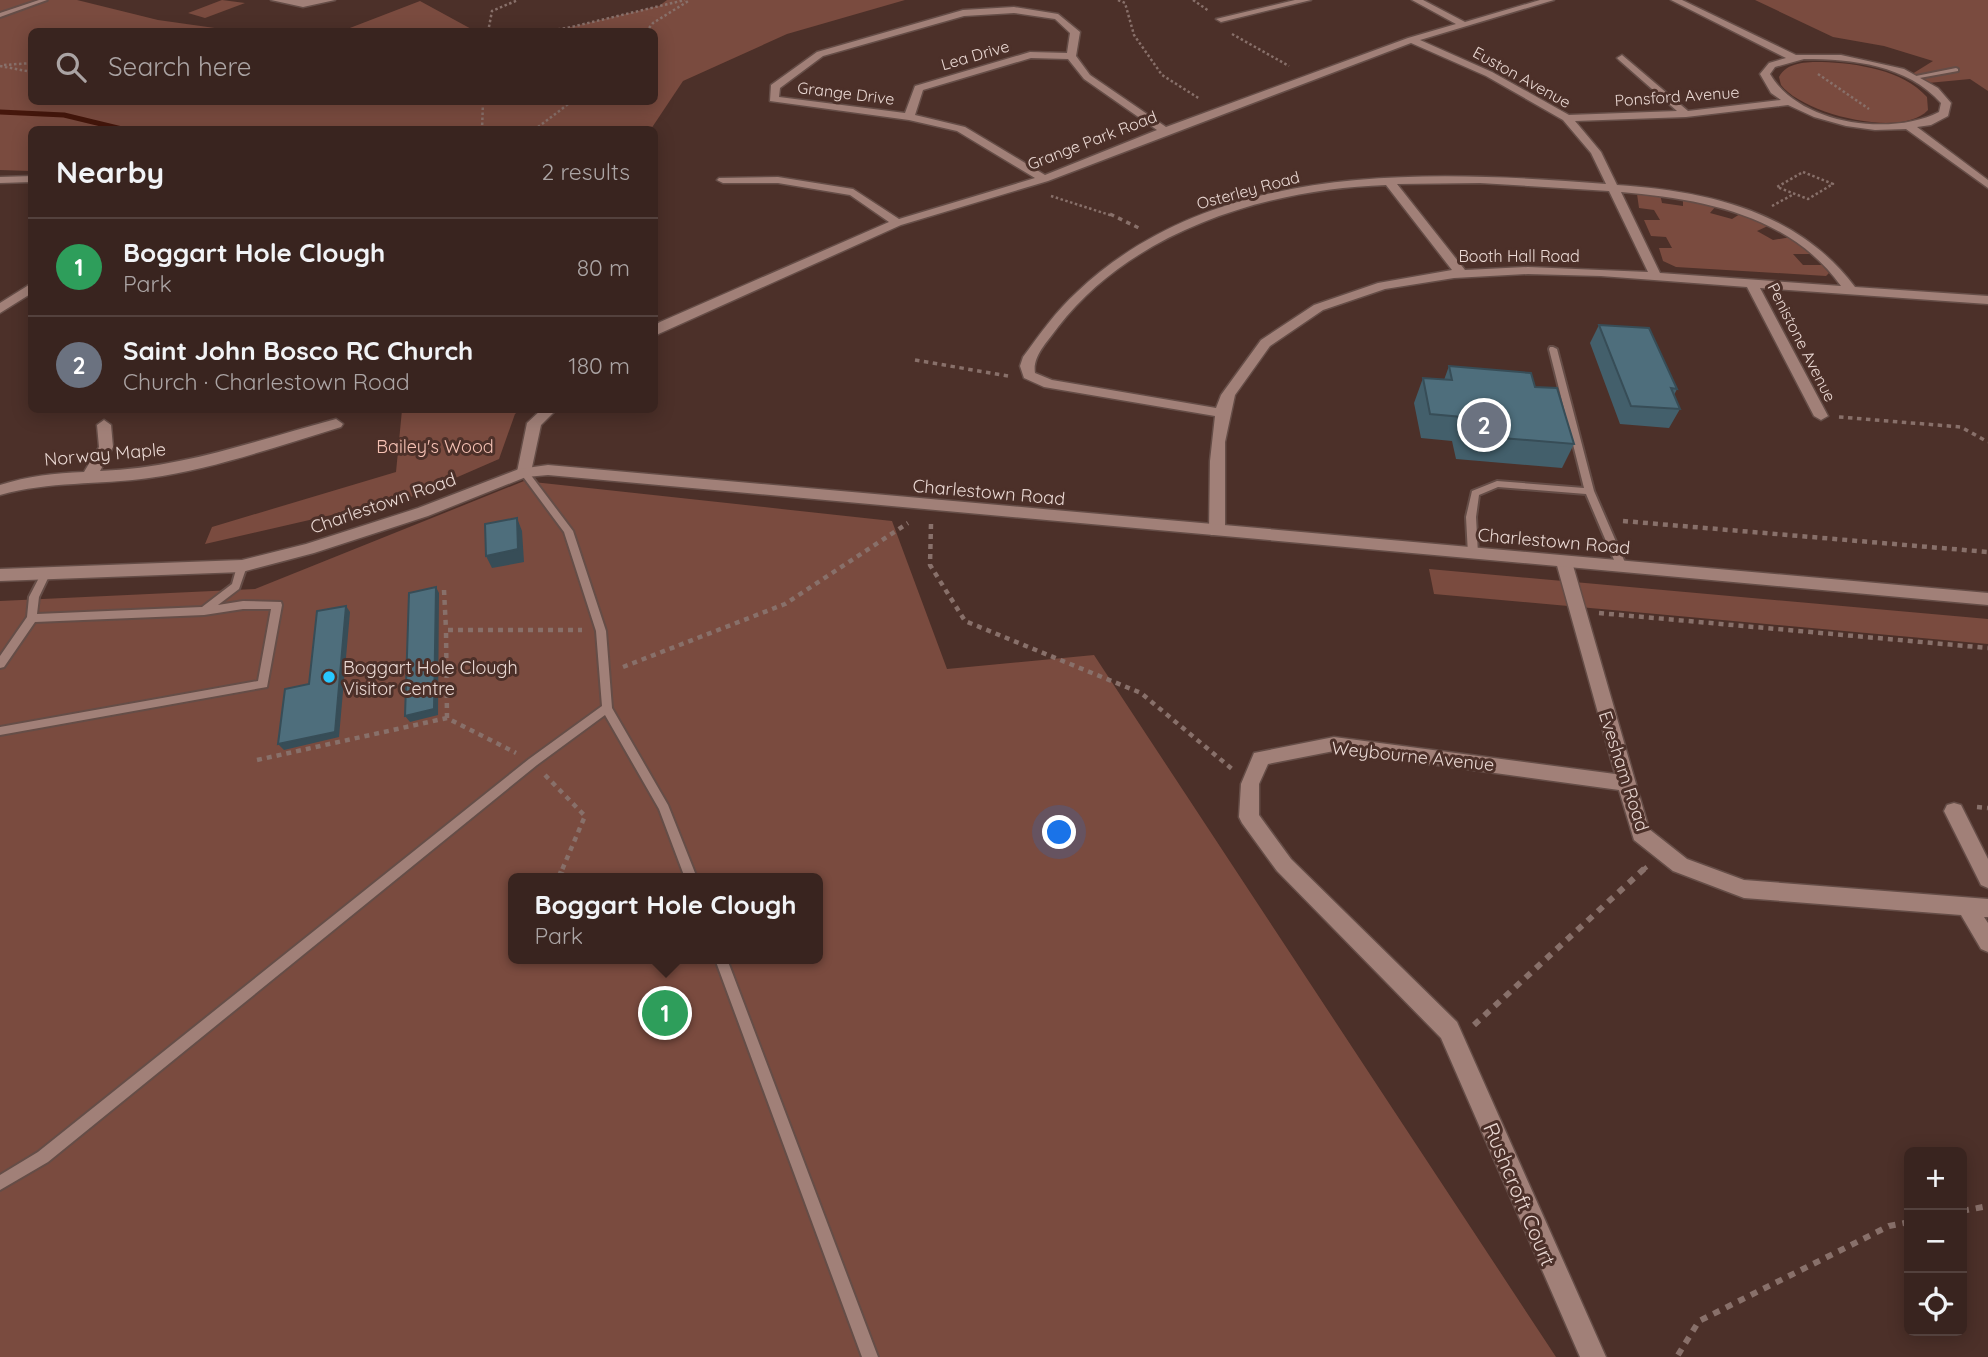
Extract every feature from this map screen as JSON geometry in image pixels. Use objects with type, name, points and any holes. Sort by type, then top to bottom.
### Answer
[{"type":"street","points":[[275,0],[294,4],[331,0]]},
{"type":"street","points":[[1221,19],[1307,0]]},
{"type":"street","points":[[1416,0],[1464,24]]},
{"type":"street","name":"Grange Park Road","points":[[658,329],[897,223],[1044,179],[1411,40],[1550,0]]},
{"type":"street","points":[[1675,0],[1792,57]]},
{"type":"street","name":"Grange Drive","points":[[1044,179],[961,128],[909,117],[774,99],[775,87],[820,54],[963,13],[1014,10],[1058,17],[1075,32],[1071,56]]},
{"type":"street","name":"Euston Avenue","points":[[1411,40],[1489,74],[1567,118],[1596,152],[1656,277]]},
{"type":"street","name":"Lea Drive","points":[[909,117],[919,88],[1030,55],[1071,56]]},
{"type":"street","points":[[1071,56],[1087,77],[1165,131]]},
{"type":"street","points":[[1792,57],[1850,58],[1881,65],[1914,77],[1940,94],[1946,103],[1944,114],[1938,120],[1905,127],[1836,120],[1789,102],[1772,90],[1765,74],[1772,65],[1792,57]]},
{"type":"street","points":[[1622,58],[1686,114]]},
{"type":"street","name":"Ponsford Avenue","points":[[1567,118],[1686,114],[1789,102]]},
{"type":"street","points":[[1905,127],[1988,185]]},
{"type":"street","points":[[0,180],[28,179]]},
{"type":"street","points":[[0,192],[14,180]]},
{"type":"street","points":[[723,180],[778,180],[853,192],[897,223]]},
{"type":"street","name":"Osterley Road","points":[[1030,375],[1027,366],[1030,357],[1068,307],[1105,275],[1162,239],[1190,224],[1280,197],[1390,181],[1498,180],[1615,188],[1701,198],[1757,216],[1790,232],[1842,277],[1851,291]]},
{"type":"street","points":[[1390,181],[1460,272]]},
{"type":"street","name":"Booth Hall Road","points":[[1217,531],[1220,413],[1238,377],[1252,358],[1279,332],[1303,317],[1366,290],[1398,281],[1460,272],[1541,270],[1988,300]]},
{"type":"street","name":"Penistone Avenue","points":[[1752,284],[1821,416]]},
{"type":"street","points":[[0,309],[28,290]]},
{"type":"street","points":[[1030,375],[1049,384],[1220,413]]},
{"type":"street","points":[[524,472],[534,423],[546,413]]},
{"type":"street","name":"Norway Maple","points":[[0,490],[24,481],[149,473],[206,461],[336,424]]},
{"type":"street","points":[[90,475],[106,447],[104,425]]},
{"type":"street","points":[[275,425],[277,441]]},
{"type":"street","name":"Charlestown Road","points":[[0,576],[242,566],[308,549],[423,512],[524,472],[548,470],[1988,599]]},
{"type":"street","name":"Evesham Road","points":[[1564,562],[1640,834],[1680,865],[1744,889],[1988,908]]},
{"type":"street","name":"Weybourne Avenue","points":[[1250,784],[1261,758],[1334,744],[1624,783]]},
{"type":"street","points":[[1250,784],[1249,817],[1284,865],[1452,1036]]},
{"type":"street","points":[[1954,811],[1988,879]]},
{"type":"street","points":[[1966,907],[1988,942]]},
{"type":"street","name":"Rushcroft Court","points":[[1452,1036],[1593,1357]]},
{"type":"lane","points":[[0,15],[44,0]]},
{"type":"lane","points":[[1914,77],[1956,70]]},
{"type":"lane","points":[[1553,349],[1589,491],[1622,567]]},
{"type":"lane","points":[[524,472],[568,531],[601,631],[607,708],[663,808],[689,873]]},
{"type":"lane","points":[[1474,554],[1471,517],[1475,493],[1497,484],[1589,491]]},
{"type":"lane","points":[[204,611],[236,586],[242,566]]},
{"type":"lane","points":[[0,664],[32,618],[34,597],[45,574]]},
{"type":"lane","points":[[0,731],[263,684],[277,605],[243,605],[204,611],[32,618]]},
{"type":"lane","points":[[0,1183],[43,1157],[533,762],[607,708]]},
{"type":"lane","points":[[723,964],[870,1357]]},
{"type":"path","points":[[489,28],[492,11],[518,0]]},
{"type":"path","points":[[567,28],[685,0]]},
{"type":"path","points":[[649,28],[690,0]]},
{"type":"path","points":[[1118,0],[1125,3],[1134,36],[1162,75],[1218,111]]},
{"type":"path","points":[[1221,19],[1210,22],[1308,77]]},
{"type":"path","points":[[1792,57],[1905,127]]},
{"type":"path","points":[[0,65],[28,63]]},
{"type":"path","points":[[0,65],[28,71]]},
{"type":"path","points":[[482,126],[483,105]]},
{"type":"path","points":[[539,126],[567,105]]},
{"type":"path","points":[[1803,172],[1833,184],[1808,199],[1794,194],[1777,187],[1803,172]]},
{"type":"path","points":[[1029,183],[1052,196],[1098,209],[1162,239]]},
{"type":"path","points":[[1757,216],[1794,194]]},
{"type":"path","points":[[915,360],[1011,377],[1030,375]]},
{"type":"path","points":[[1821,416],[1961,427],[1988,442]]},
{"type":"path","points":[[603,674],[785,604],[932,506]]},
{"type":"path","points":[[932,506],[930,565],[965,621],[1141,693],[1250,784]]},
{"type":"path","points":[[1601,519],[1988,552]]},
{"type":"path","points":[[444,590],[447,718]]},
{"type":"path","points":[[1578,611],[1988,648]]},
{"type":"path","points":[[446,630],[601,631]]},
{"type":"path","points":[[257,760],[447,718],[533,762],[585,816],[561,873]]},
{"type":"path","points":[[1452,1036],[1664,852]]},
{"type":"path","points":[[1967,1210],[1988,1206]]},
{"type":"path","points":[[1678,1355],[1699,1321],[1888,1226],[1904,1223]]},
{"type":"green space","points":[[0,0],[77,0],[158,20],[215,28],[28,28],[28,105],[658,105],[658,28],[567,28],[659,6],[667,0],[905,0],[787,34],[683,81],[653,126],[28,126],[28,171],[0,170]]},
{"type":"green space","points":[[222,0],[245,3],[205,18],[188,13]]},
{"type":"green space","points":[[1755,0],[1988,0],[1988,91],[1970,79],[1928,83],[1912,74],[1933,61],[1884,46],[1833,37]]},
{"type":"green space","points":[[420,1],[470,28],[350,28]]},
{"type":"green space","points":[[1803,63],[1864,66],[1892,74],[1905,80],[1927,97],[1928,110],[1915,118],[1897,122],[1853,119],[1810,105],[1793,96],[1781,85],[1779,77],[1787,68]]},
{"type":"green space","points":[[1637,194],[1660,194],[1662,203],[1683,206],[1683,197],[1716,206],[1710,213],[1732,219],[1740,214],[1770,225],[1757,231],[1773,240],[1791,237],[1810,254],[1793,254],[1803,265],[1822,265],[1829,273],[1826,276],[1676,267],[1663,261],[1659,248],[1672,248],[1666,237],[1651,236],[1644,220],[1660,220],[1654,210],[1639,208]]},
{"type":"green space","name":"Bailey's Wood","points":[[402,413],[516,413],[499,459],[414,496],[205,544],[212,527],[396,472]]},
{"type":"green space","points":[[524,481],[892,521],[947,669],[1094,655],[1556,1357],[0,1357],[0,601],[255,589]]},
{"type":"green space","points":[[1429,569],[1988,619],[1988,644],[1434,594]]},
{"type":"building","points":[[1599,325],[1649,328],[1677,389],[1671,388],[1680,409],[1631,406]]},
{"type":"building","points":[[1449,366],[1531,373],[1535,387],[1557,388],[1574,444],[1466,435],[1462,417],[1430,414],[1423,378],[1452,380]]},
{"type":"building","points":[[517,518],[518,549],[486,556],[485,524]]},
{"type":"building","points":[[436,587],[434,709],[405,716],[409,593]]},
{"type":"building","points":[[346,606],[335,732],[278,744],[285,689],[309,684],[317,611]]},
{"type":"waterway","points":[[0,112],[64,115],[109,126]]},
{"type":"place","name":"Saint John Bosco RC Church","points":[[1484,425]]},
{"type":"place","name":"Boggart Hole Clough Visitor Centre","points":[[329,677]]},
{"type":"place","name":"Boggart Hole Clough","points":[[665,1013]]}]
